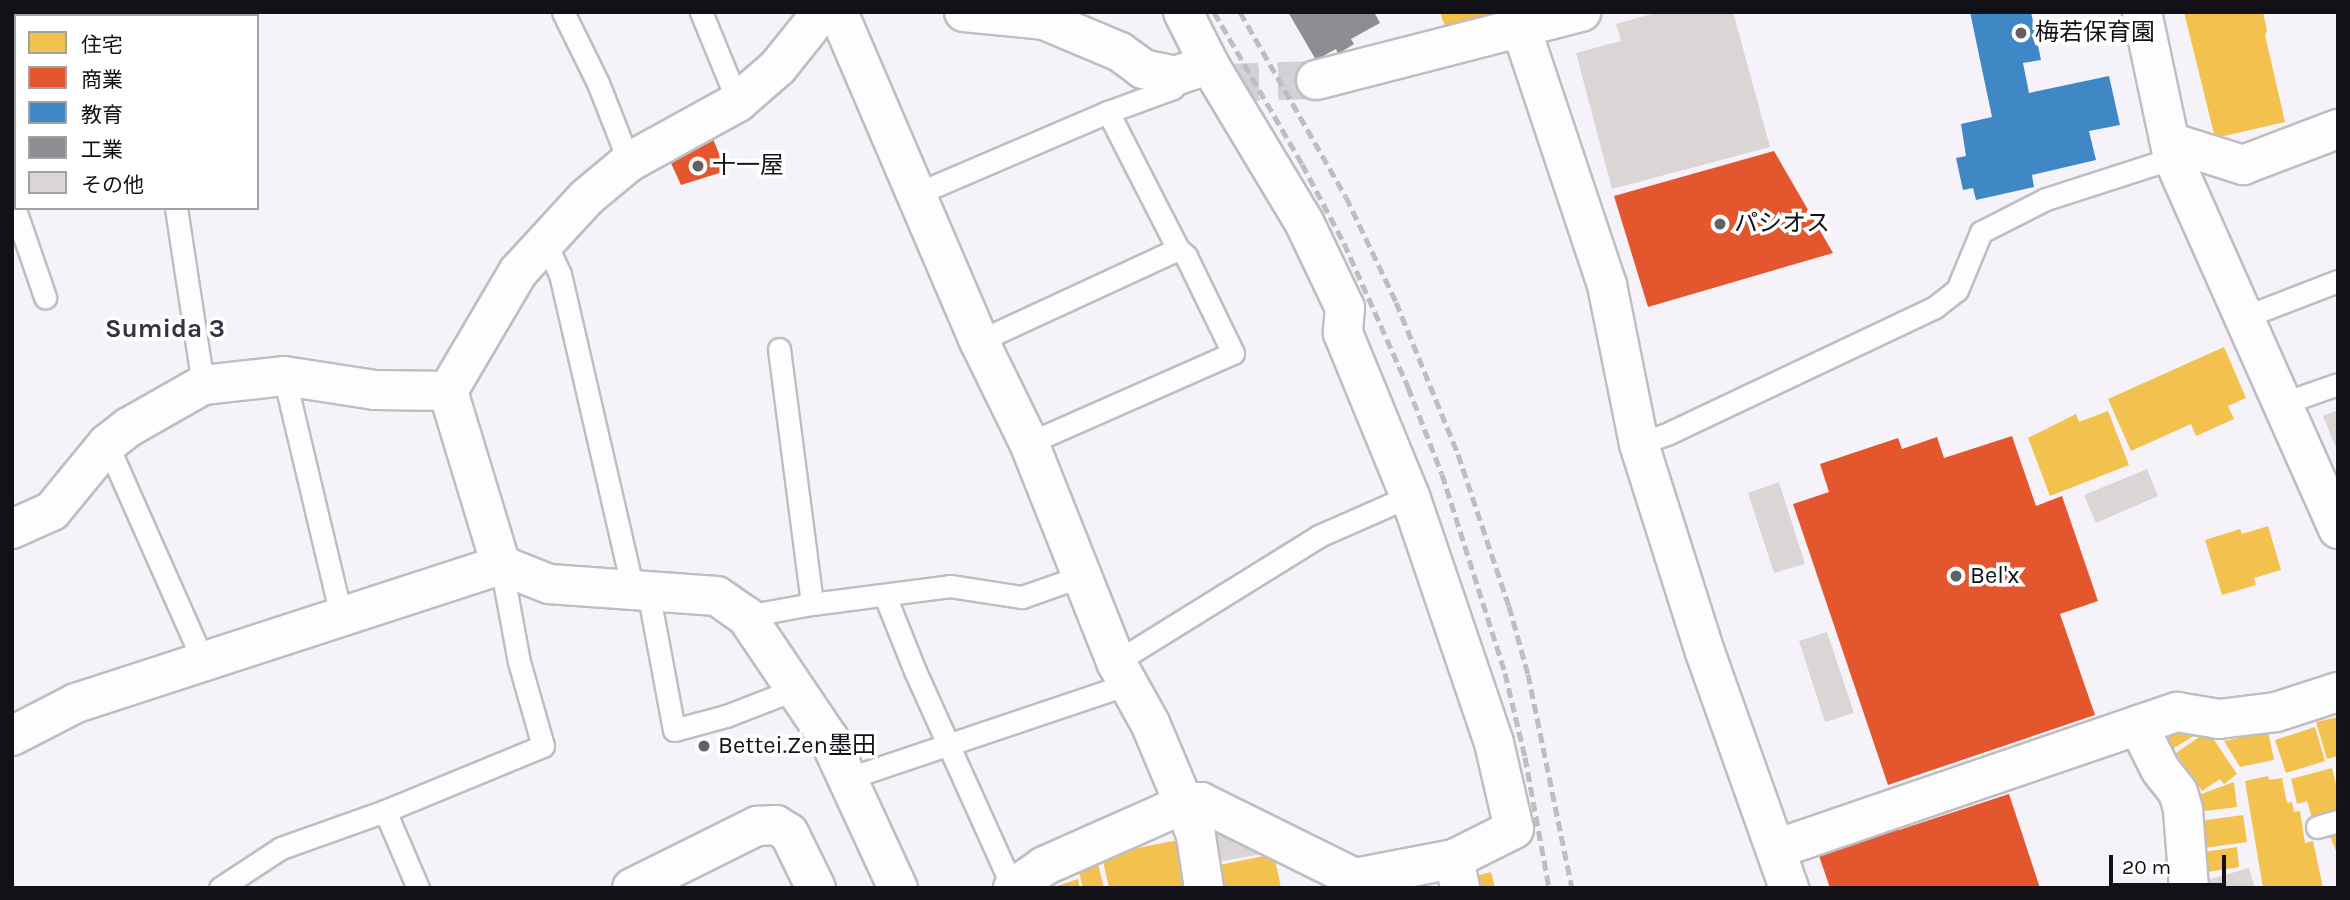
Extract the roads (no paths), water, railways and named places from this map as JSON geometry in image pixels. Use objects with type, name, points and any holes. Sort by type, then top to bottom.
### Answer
[{"type":"street","points":[[501,565],[448,391],[518,272],[587,197],[629,162],[738,102],[778,67],[822,12]]},
{"type":"street","points":[[838,12],[914,195],[1028,443],[1079,577],[1122,673],[1150,723],[1184,804],[1196,836],[1204,888]]},
{"type":"street","points":[[964,12],[1044,20],[1120,52],[1143,69],[1192,70]]},
{"type":"street","points":[[1013,888],[1044,866],[1184,804],[1201,802],[1355,883],[1457,874],[1514,829],[1494,743],[1410,496],[1343,333],[1345,307],[1304,222],[1192,70],[1183,12]]},
{"type":"street","points":[[1316,79],[1581,12]]},
{"type":"street","points":[[2142,12],[2171,150],[2242,318],[2338,529]]},
{"type":"street","points":[[1521,28],[1607,285],[1639,444],[1705,652],[1789,888]]},
{"type":"street","points":[[2171,150],[2243,165],[2338,128]]},
{"type":"street","points":[[12,529],[52,511],[107,444],[129,427],[202,386],[285,376],[376,390],[448,391]]},
{"type":"street","points":[[12,736],[76,703],[501,565],[549,584],[717,596],[746,616],[829,738],[898,888]]},
{"type":"street","points":[[1776,849],[2177,712],[2218,719],[2276,712],[2338,692]]},
{"type":"street","points":[[2138,725],[2160,769],[2178,792],[2183,810],[2189,888]]},
{"type":"street","points":[[632,888],[686,876],[757,826],[776,825],[789,833],[816,888]]},
{"type":"lane","points":[[562,12],[598,83],[629,162]]},
{"type":"lane","points":[[701,12],[738,102]]},
{"type":"lane","points":[[914,195],[1108,112],[1173,88],[1192,70]]},
{"type":"lane","points":[[1028,443],[1233,352],[1186,256],[1178,249],[1108,112]]},
{"type":"lane","points":[[1639,444],[1669,433],[1935,307],[1957,290],[1981,232],[2046,199],[2171,150]]},
{"type":"lane","points":[[16,210],[45,297]]},
{"type":"lane","points":[[176,210],[202,386]]},
{"type":"lane","points":[[545,242],[560,274],[674,730],[726,716],[796,689]]},
{"type":"lane","points":[[979,341],[1178,249]]},
{"type":"lane","points":[[2242,318],[2338,281]]},
{"type":"lane","points":[[779,349],[812,604]]},
{"type":"lane","points":[[285,376],[341,615]]},
{"type":"lane","points":[[2281,404],[2338,384]]},
{"type":"lane","points":[[107,444],[203,662]]},
{"type":"lane","points":[[849,778],[948,744],[1122,673],[1320,536],[1410,496]]},
{"type":"lane","points":[[220,888],[281,848],[386,811],[543,746],[519,662],[501,565]]},
{"type":"lane","points":[[746,616],[812,604],[950,586],[1022,597],[1079,577]]},
{"type":"lane","points":[[884,596],[1013,888]]},
{"type":"lane","points":[[386,811],[418,888]]},
{"type":"tunnel","points":[[1221,83],[1316,80]]},
{"type":"railway","points":[[1214,12],[1302,164],[1344,243],[1408,387],[1442,474],[1505,673],[1525,757],[1549,888]]},
{"type":"railway","points":[[1240,12],[1346,197],[1396,302],[1458,454],[1509,606],[1528,674],[1572,888]]},
{"type":"place","name":"梅若保育園","points":[[2021,33]]},
{"type":"place","name":"十一屋","points":[[698,166]]},
{"type":"place","name":"パシオス","points":[[1720,224]]},
{"type":"place","name":"Bel'x","points":[[1956,576]]},
{"type":"place","name":"Bettei.Zen墨田","points":[[704,746]]},
{"type":"district","name":"Sumida 3","points":[[165,329]]}]
